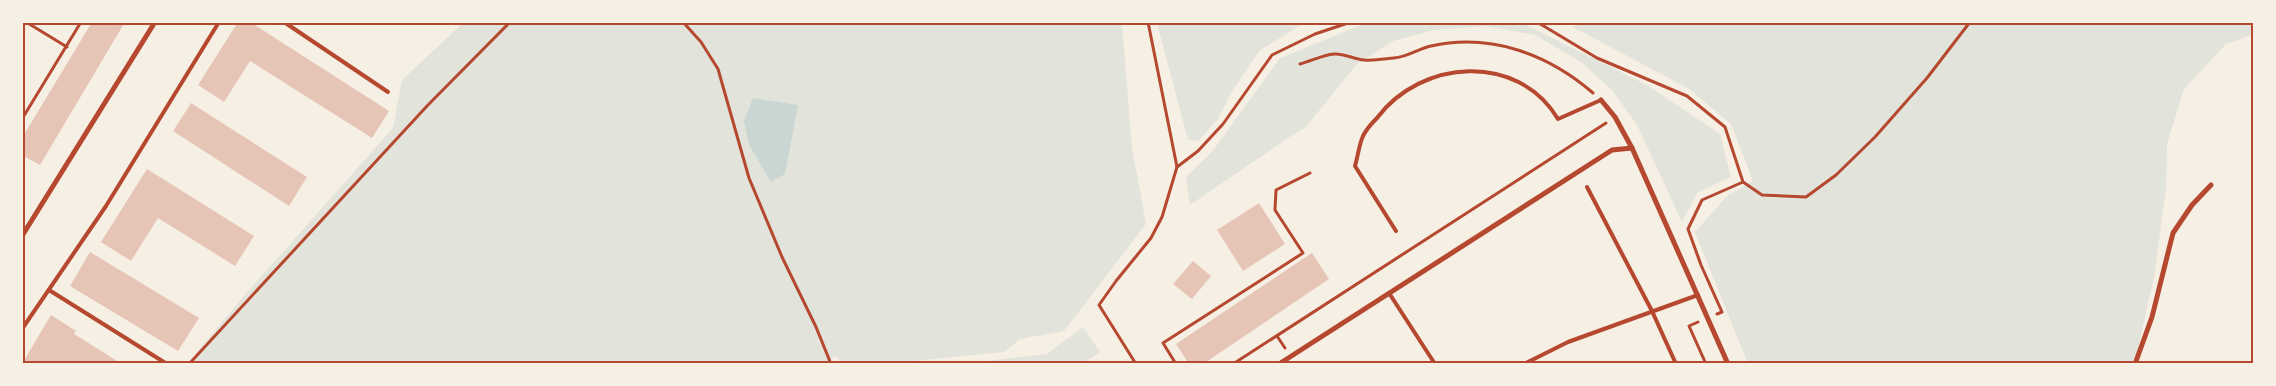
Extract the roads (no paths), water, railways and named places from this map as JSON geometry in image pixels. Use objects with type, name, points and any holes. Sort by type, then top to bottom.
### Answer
[{"type":"street","points":[[22,236],[155,22]]},
{"type":"street","points":[[1601,100],[1615,117],[1632,148],[1728,364]]},
{"type":"street","points":[[1279,364],[1612,150],[1632,148]]},
{"type":"street","points":[[2135,364],[2152,318],[2173,233],[2192,205],[2211,185]]},
{"type":"lane","points":[[22,328],[106,206],[219,22]]},
{"type":"lane","points":[[284,22],[388,92]]},
{"type":"lane","points":[[1396,231],[1355,166],[1364,135],[1387,105],[1411,87],[1442,75],[1467,71],[1490,71],[1528,88],[1543,99],[1558,120],[1601,100]]},
{"type":"lane","points":[[1587,186],[1652,311],[1676,364]]},
{"type":"lane","points":[[49,290],[167,364]]},
{"type":"lane","points":[[1389,293],[1435,364]]},
{"type":"lane","points":[[1524,364],[1568,342],[1698,294]]}]
